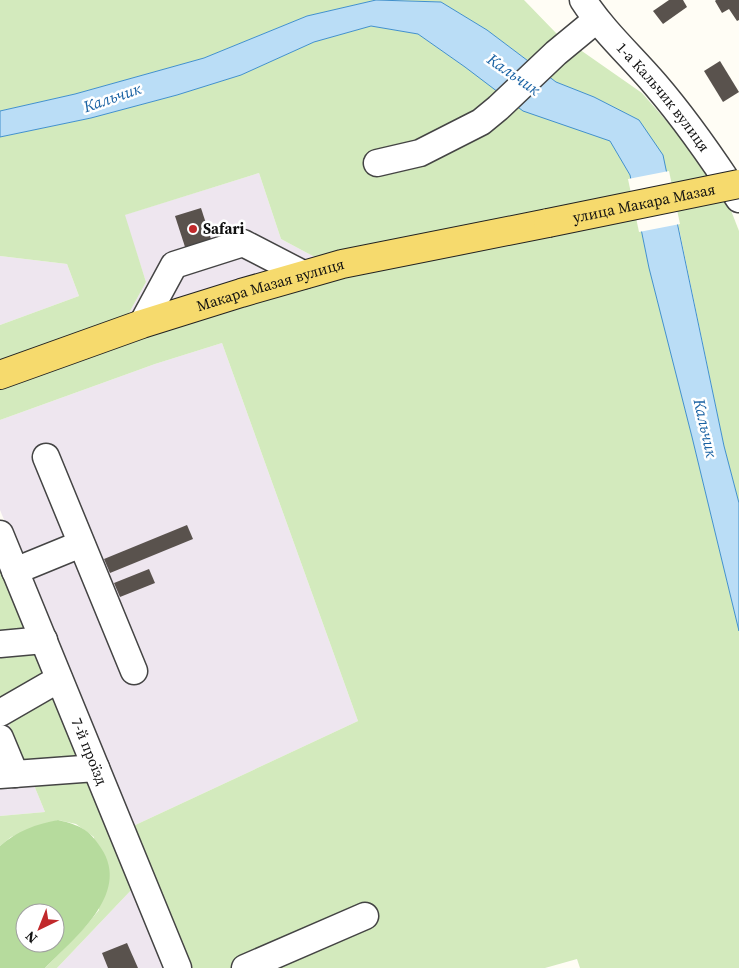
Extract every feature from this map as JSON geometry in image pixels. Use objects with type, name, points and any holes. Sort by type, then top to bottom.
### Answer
[{"type":"main road","name":"улица Макара Мазая","points":[[548,223],[739,184]]},
{"type":"main road","name":"Макара Мазая вулиця","points":[[0,376],[142,324],[342,264],[548,223]]},
{"type":"street","points":[[377,163],[420,152],[481,122],[556,53],[590,10]]},
{"type":"street","name":"1-а Кальчик вулиця","points":[[590,10],[673,105],[707,150],[739,198]]},
{"type":"street","points":[[142,324],[174,265],[243,243],[305,275]]},
{"type":"street","points":[[46,457],[134,672]]},
{"type":"street","name":"7-й проїзд","points":[[0,537],[178,968]]},
{"type":"street","points":[[15,571],[82,544]]},
{"type":"street","points":[[0,644],[44,640]]},
{"type":"street","points":[[0,713],[59,679]]},
{"type":"street","points":[[0,738],[7,774],[96,768]]},
{"type":"street","points":[[245,968],[365,916]]},
{"type":"shaded area","points":[[259,173],[281,239],[324,262],[123,324],[146,282],[124,215]]},
{"type":"shaded area","points":[[0,256],[67,264],[79,296],[0,325]]},
{"type":"shaded area","points":[[222,343],[358,721],[131,827],[0,510],[0,420],[155,364]]},
{"type":"shaded area","points":[[0,702],[45,812],[0,816]]},
{"type":"shaded area","points":[[135,886],[168,968],[57,968]]},
{"type":"green space","points":[[0,0],[376,0],[307,16],[204,58],[75,94],[0,111]]},
{"type":"green space","points":[[386,0],[524,0],[556,33],[642,93],[719,181],[671,191],[639,120],[594,97],[556,82],[487,30],[441,2]]},
{"type":"green space","points":[[371,26],[418,34],[465,67],[567,125],[610,141],[630,175],[635,198],[324,262],[281,239],[259,173],[125,215],[146,282],[123,324],[0,368],[0,325],[79,296],[67,264],[0,256],[0,137],[91,118],[177,95],[241,75],[314,42]]},
{"type":"green space","points":[[725,195],[739,231],[739,503],[724,446],[674,204]]},
{"type":"green space","points":[[637,211],[649,268],[739,631],[739,968],[580,968],[577,959],[545,968],[188,968],[131,827],[358,721],[222,343],[155,364],[0,420],[0,383],[243,299]]},
{"type":"green space","points":[[0,558],[135,886],[57,968],[45,968],[60,953],[65,953],[65,948],[99,910],[94,837],[76,824],[58,820],[11,837],[0,846],[0,816],[45,812],[0,702]]},
{"type":"green space","points":[[58,820],[78,826],[88,832],[101,848],[109,865],[109,882],[104,899],[95,914],[65,948],[65,903],[15,903],[15,953],[60,953],[45,968],[0,968],[0,846],[20,832],[34,826]]},
{"type":"water","name":"Кальчик","points":[[376,0],[441,2],[487,30],[556,82],[594,97],[639,120],[663,155],[724,446],[739,503],[739,631],[649,268],[630,175],[610,141],[523,111],[418,34],[371,26],[314,42],[241,75],[177,95],[91,118],[0,137],[0,111],[75,94],[204,58],[307,16]]},
{"type":"pier","points":[[669,171],[680,224],[639,232],[628,179]]},
{"type":"building","points":[[669,0],[683,0],[687,7],[663,24],[653,11]]},
{"type":"building","points":[[716,0],[739,0],[739,20],[737,21],[729,9],[722,13]]},
{"type":"building","points":[[720,61],[739,92],[723,102],[704,71]]},
{"type":"building","points":[[201,208],[212,242],[186,250],[175,216]]},
{"type":"building","points":[[187,525],[193,539],[110,573],[104,559]]},
{"type":"building","points":[[149,569],[155,583],[120,597],[114,583]]},
{"type":"building","points":[[127,943],[138,968],[108,968],[102,953]]},
{"type":"place","name":"Safari","points":[[193,229]]}]
